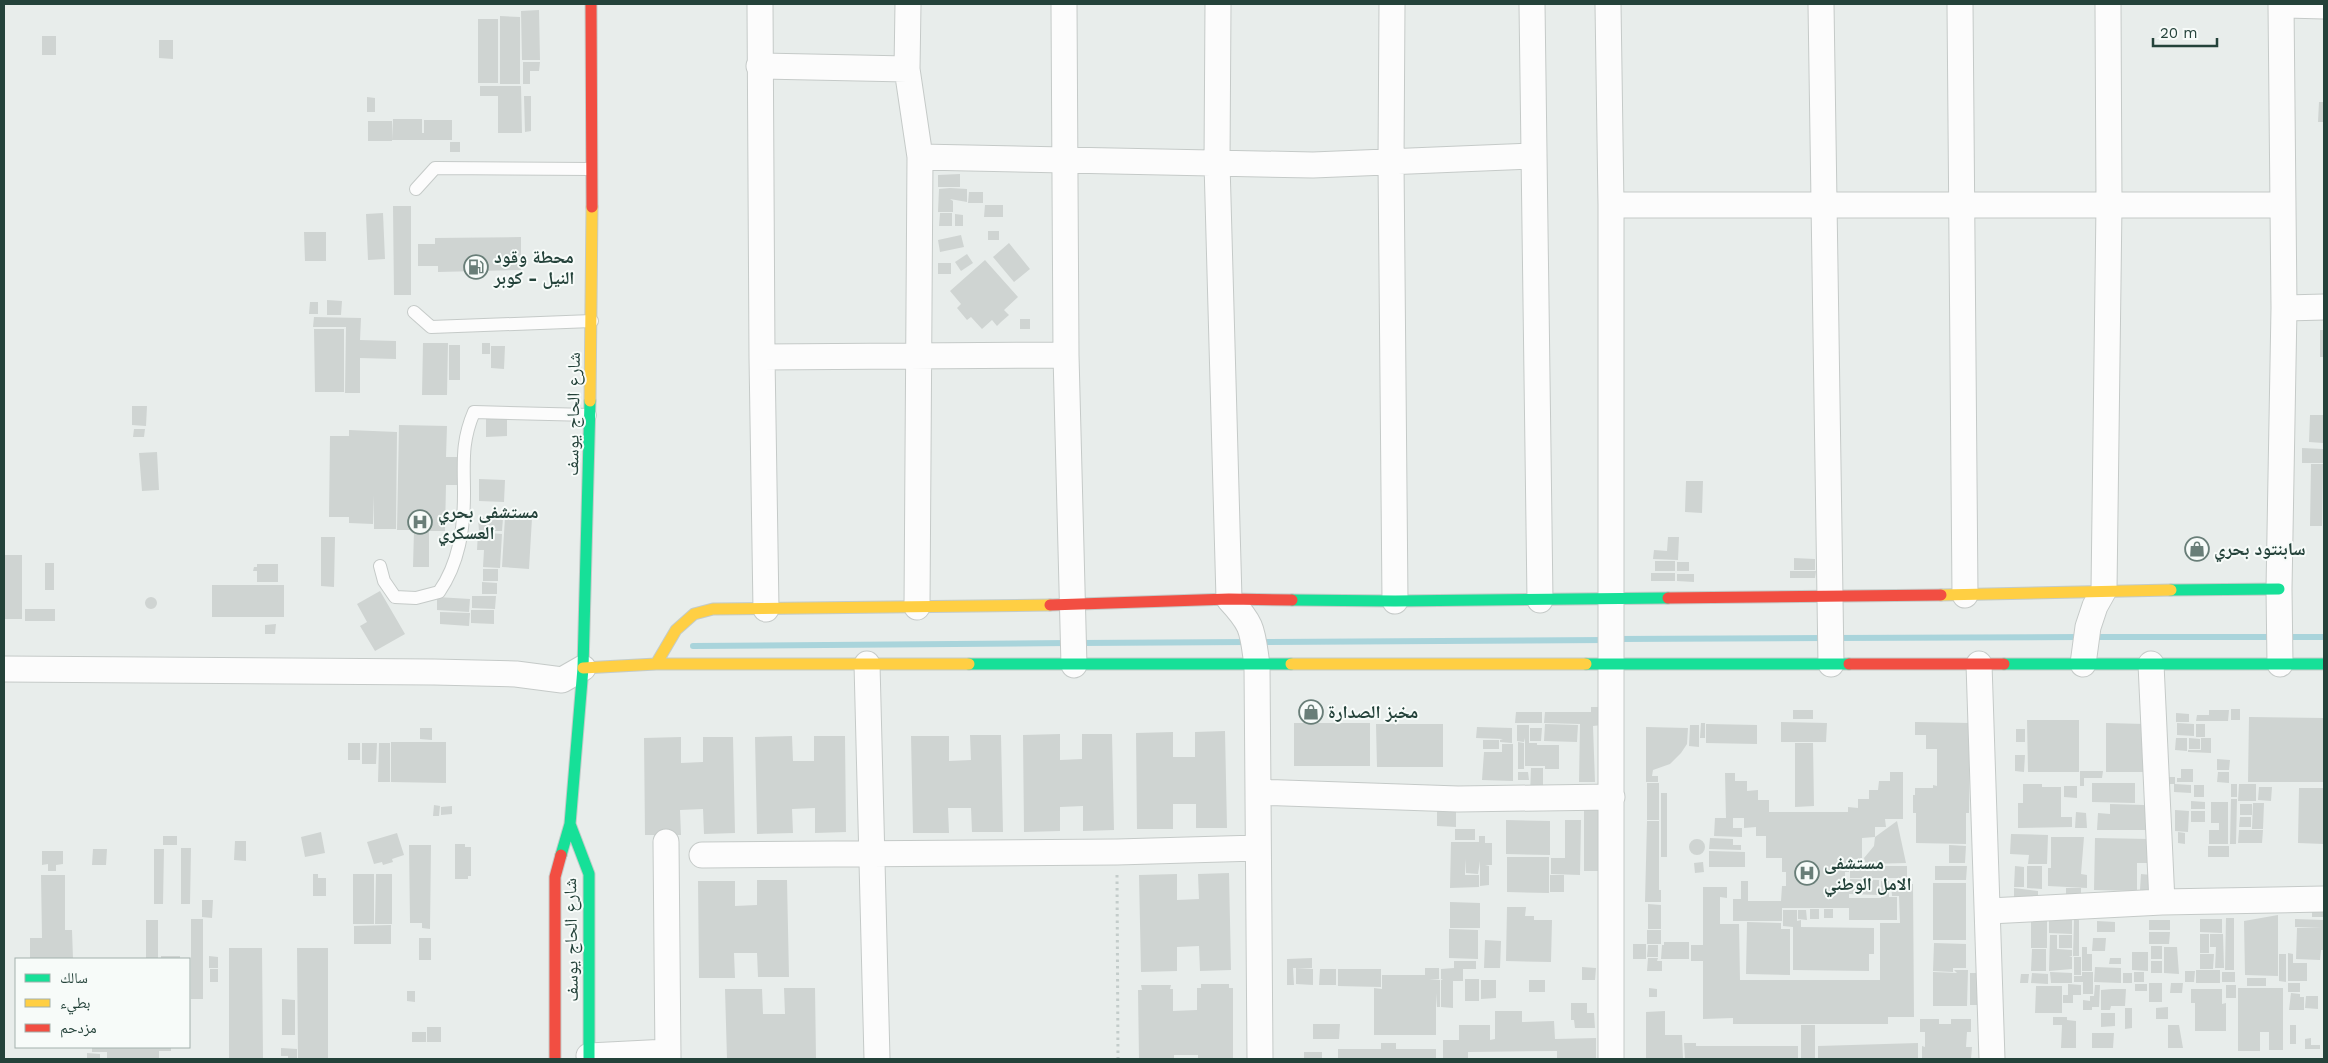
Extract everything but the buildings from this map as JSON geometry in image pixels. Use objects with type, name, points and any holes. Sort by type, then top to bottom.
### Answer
[{"type":"street","name":"شارع الحاج يوسف","points":[[555,1059],[555,877],[570,824],[583,668],[592,321],[591,4]]},
{"type":"street","points":[[760,4],[759,66],[766,608]]},
{"type":"street","points":[[908,4],[907,69],[920,157],[917,607]]},
{"type":"street","points":[[1064,4],[1066,355],[1074,651]]},
{"type":"street","points":[[1218,4],[1217,162],[1230,599],[1247,618],[1255,650],[1260,1059]]},
{"type":"street","points":[[1392,4],[1390,162],[1395,601]]},
{"type":"street","points":[[1532,4],[1540,600]]},
{"type":"street","points":[[1608,4],[1611,205],[1611,1059]]},
{"type":"street","points":[[1821,4],[1831,647]]},
{"type":"street","points":[[1960,4],[1965,595]]},
{"type":"street","points":[[2086,646],[2095,606],[2104,590],[2109,205],[2108,4]]},
{"type":"street","points":[[2280,646],[2279,588],[2284,308],[2281,4],[2324,6]]},
{"type":"street","points":[[759,66],[907,69]]},
{"type":"street","points":[[920,157],[1313,165],[1534,156]]},
{"type":"street","points":[[1611,205],[2283,205]]},
{"type":"street","points":[[2284,308],[2324,307]]},
{"type":"street","points":[[762,357],[1066,355]]},
{"type":"street","points":[[656,664],[676,630],[694,614],[713,609],[1074,605],[1230,599],[1540,600],[1965,595],[2104,590],[2279,588]]},
{"type":"street","points":[[4,669],[434,672],[516,674],[562,680],[583,668],[656,664],[867,664],[1074,651],[1255,650],[1610,665],[1831,647],[1979,664],[2086,646],[2151,664],[2280,646],[2324,664]]},
{"type":"street","points":[[867,664],[877,1059]]},
{"type":"street","points":[[1979,664],[1989,911],[1992,1059]]},
{"type":"street","points":[[2151,664],[2162,902]]},
{"type":"street","points":[[1258,792],[1458,798],[1612,798]]},
{"type":"street","name":"شارع الحاج يوسف","points":[[570,824],[589,874],[589,1058]]},
{"type":"street","points":[[589,1058],[668,1056],[666,842]]},
{"type":"street","points":[[702,855],[872,852],[1117,852],[1258,848]]},
{"type":"street","points":[[1989,911],[2162,902],[2324,899]]},
{"type":"lane","points":[[416,189],[435,168],[591,170]]},
{"type":"lane","points":[[414,312],[431,327],[592,321]]},
{"type":"lane","points":[[380,566],[384,581],[395,597],[416,598],[439,592],[450,575],[459,552],[464,497],[464,439],[474,412],[590,415]]},
{"type":"path","points":[[1117,852],[1118,1059]]},
{"type":"waterway","points":[[1834,638],[2082,637]]},
{"type":"waterway","points":[[2092,637],[2274,637]]},
{"type":"waterway","points":[[2284,637],[2324,637]]},
{"type":"waterway","points":[[1617,639],[1824,638]]},
{"type":"waterway","points":[[1259,642],[1607,640]]},
{"type":"waterway","points":[[1079,643],[1249,642]]},
{"type":"waterway","points":[[693,646],[1069,643]]},
{"type":"traffic: fast","points":[[561,855],[570,824],[583,668],[590,401]]},
{"type":"traffic: fast","points":[[2171,590],[2279,589]]},
{"type":"traffic: fast","points":[[1292,600],[1395,601],[1668,598]]},
{"type":"traffic: fast","points":[[969,664],[1291,664]]},
{"type":"traffic: fast","points":[[1586,664],[1849,664]]},
{"type":"traffic: fast","points":[[2004,664],[2324,664]]},
{"type":"traffic: fast","points":[[570,824],[589,874],[589,1059]]},
{"type":"traffic: slow","points":[[590,401],[592,207]]},
{"type":"traffic: slow","points":[[1941,595],[2171,590]]},
{"type":"traffic: slow","points":[[656,664],[676,630],[694,614],[713,609],[1050,605]]},
{"type":"traffic: slow","points":[[583,668],[656,664],[969,664]]},
{"type":"traffic: slow","points":[[1291,664],[1586,664]]},
{"type":"traffic: jam","points":[[591,4],[592,207]]},
{"type":"traffic: jam","points":[[1668,598],[1941,595]]},
{"type":"traffic: jam","points":[[1050,605],[1229,599],[1292,600]]},
{"type":"traffic: jam","points":[[1849,664],[2004,664]]},
{"type":"traffic: jam","points":[[555,1059],[555,877],[561,855]]},
{"type":"place","name":"محطة وقود النيل - كوبر","points":[[476,267]]},
{"type":"place","name":"مستشفى بحري العسكري","points":[[420,522]]},
{"type":"place","name":"سابنتود بحري","points":[[2197,549]]},
{"type":"place","name":"مخبز الصدارة","points":[[1311,712]]},
{"type":"place","name":"مستشفى الامل الوطني","points":[[1807,873]]}]
